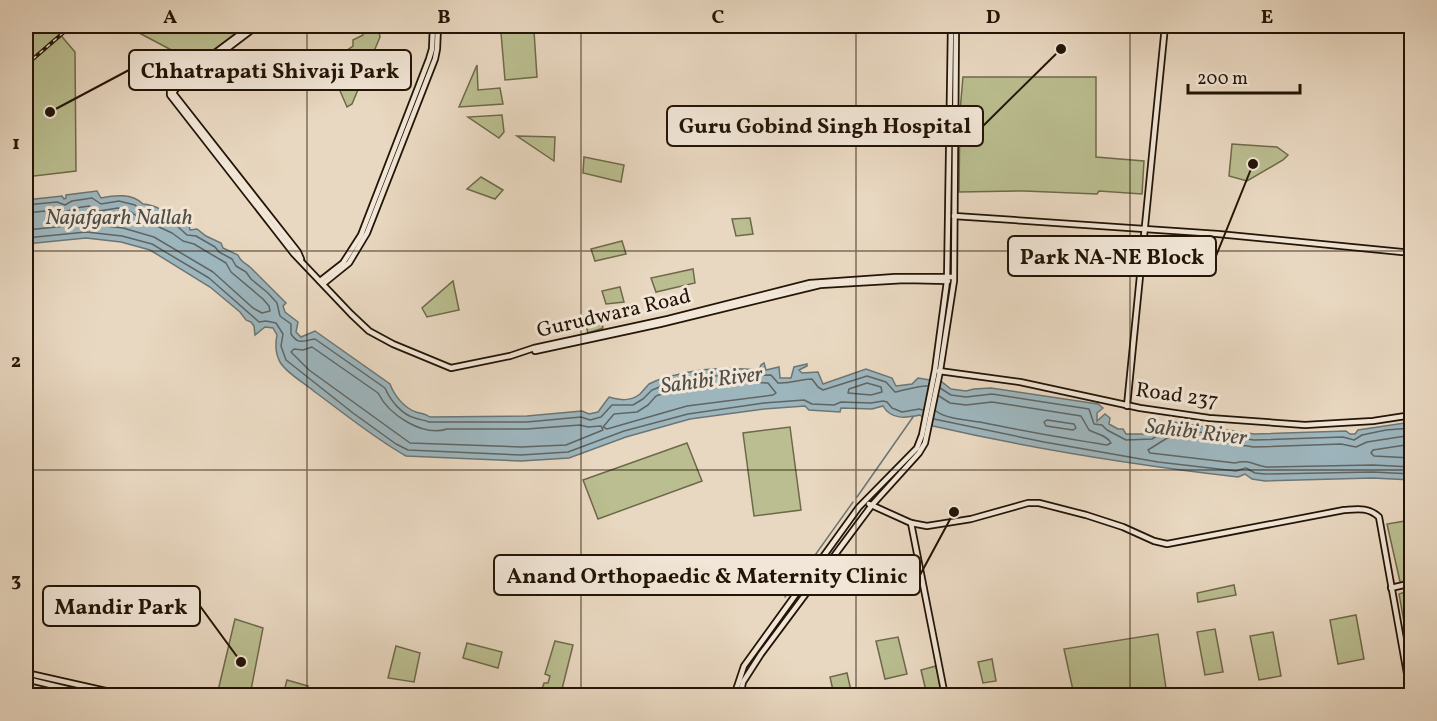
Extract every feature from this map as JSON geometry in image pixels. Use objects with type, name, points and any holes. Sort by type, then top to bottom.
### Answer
[{"type":"street","points":[[26,32],[32,26]]},
{"type":"street","points":[[226,47],[250,26]]},
{"type":"street","points":[[226,47],[257,26]]},
{"type":"street","points":[[322,283],[343,263],[361,235],[429,59],[433,26]]},
{"type":"street","points":[[322,283],[349,263],[367,233],[435,59],[438,26]]},
{"type":"street","points":[[951,26],[954,106]]},
{"type":"street","points":[[740,696],[746,676],[760,654],[872,505],[919,453],[925,443],[954,279],[952,216],[956,26]]},
{"type":"street","points":[[1127,406],[1165,26]]},
{"type":"street","name":"Gurudwara Road","points":[[226,47],[169,91],[294,254],[369,331],[393,344],[451,368],[660,324],[819,285],[954,279]]},
{"type":"street","points":[[952,216],[1145,231],[1218,234],[1412,253]]},
{"type":"street","points":[[938,370],[952,216]]},
{"type":"street","name":"Road 237","points":[[938,370],[1020,382],[1127,406],[1194,416],[1305,425],[1373,421],[1412,415]]},
{"type":"street","points":[[734,696],[744,666],[864,502],[916,448],[927,426]]},
{"type":"street","points":[[864,502],[911,523],[927,526],[971,519],[1028,503],[1039,503],[1086,515],[1167,544],[1344,510],[1371,511],[1379,517],[1411,696]]},
{"type":"street","points":[[911,523],[945,696]]},
{"type":"street","points":[[1391,588],[1412,583]]},
{"type":"street","points":[[26,673],[128,696]]},
{"type":"street","points":[[26,679],[96,696]]},
{"type":"green space","points":[[41,26],[53,26],[75,52],[76,171],[26,177],[26,42]]},
{"type":"green space","points":[[126,26],[246,26],[196,63]]},
{"type":"green space","points":[[378,27],[380,37],[352,104],[347,107],[328,63],[353,46],[353,40],[363,35],[363,28]]},
{"type":"green space","points":[[534,31],[537,77],[505,80],[501,33]]},
{"type":"green space","points":[[477,65],[478,90],[500,88],[503,104],[459,107]]},
{"type":"green space","points":[[963,77],[1096,77],[1096,157],[1144,161],[1142,194],[1099,191],[1097,194],[1024,191],[959,192],[960,111]]},
{"type":"green space","points":[[502,115],[504,132],[499,138],[468,117]]},
{"type":"green space","points":[[517,136],[555,137],[554,161]]},
{"type":"green space","points":[[1232,144],[1277,147],[1288,155],[1247,181],[1229,176]]},
{"type":"green space","points":[[584,157],[624,165],[621,182],[583,173]]},
{"type":"green space","points":[[481,177],[503,190],[495,199],[467,189]]},
{"type":"green space","points":[[750,218],[753,234],[736,236],[732,219]]},
{"type":"green space","points":[[622,241],[626,254],[595,261],[591,249]]},
{"type":"green space","points":[[693,269],[695,283],[656,292],[651,278]]},
{"type":"green space","points":[[453,281],[459,310],[427,317],[422,308]]},
{"type":"green space","points":[[620,287],[624,302],[606,304],[602,291]]},
{"type":"green space","points":[[600,314],[603,328],[588,333],[584,318]]},
{"type":"green space","points":[[790,427],[801,510],[754,516],[743,433]]},
{"type":"green space","points":[[687,443],[702,481],[598,519],[583,480]]},
{"type":"green space","points":[[1411,520],[1411,583],[1401,586],[1387,524]]},
{"type":"green space","points":[[1234,585],[1236,595],[1198,602],[1197,593]]},
{"type":"green space","points":[[1412,590],[1411,661],[1399,594]]},
{"type":"green space","points":[[1356,615],[1364,659],[1338,664],[1330,620]]},
{"type":"green space","points":[[235,619],[263,628],[250,695],[217,695]]},
{"type":"green space","points":[[1215,629],[1223,672],[1205,675],[1197,632]]},
{"type":"green space","points":[[1273,632],[1281,676],[1259,680],[1250,636]]},
{"type":"green space","points":[[1158,634],[1167,695],[1074,695],[1064,649]]},
{"type":"green space","points":[[898,637],[907,674],[885,679],[876,641]]},
{"type":"green space","points":[[555,641],[573,645],[561,693],[542,689],[544,683],[548,683],[550,676],[545,674]]},
{"type":"green space","points":[[467,643],[502,652],[498,668],[463,658]]},
{"type":"green space","points":[[396,646],[420,653],[414,682],[388,678]]},
{"type":"green space","points":[[992,659],[996,681],[983,683],[978,662]]},
{"type":"green space","points":[[936,666],[942,692],[927,695],[921,670]]},
{"type":"green space","points":[[847,673],[852,695],[834,695],[830,677]]},
{"type":"green space","points":[[287,680],[308,686],[305,695],[283,695]]},
{"type":"water","points":[[97,191],[101,198],[129,196],[143,204],[156,207],[165,215],[171,215],[171,219],[179,219],[183,224],[189,225],[190,230],[197,229],[221,243],[223,248],[238,255],[286,303],[283,306],[285,312],[298,322],[296,332],[301,337],[315,331],[390,384],[397,397],[407,407],[430,417],[527,416],[582,411],[589,414],[598,412],[609,397],[632,398],[640,394],[649,384],[670,376],[717,369],[759,370],[764,363],[766,370],[779,367],[780,378],[791,378],[794,367],[807,364],[799,370],[802,373],[818,372],[823,384],[866,369],[892,378],[896,386],[912,384],[918,378],[942,382],[951,389],[966,391],[991,388],[1098,404],[1103,408],[1097,413],[1097,421],[1105,414],[1110,418],[1109,424],[1123,429],[1126,434],[1151,434],[1167,421],[1254,434],[1346,431],[1355,434],[1358,430],[1411,422],[1411,480],[1373,478],[1265,481],[1252,479],[1245,474],[1238,477],[1161,467],[1084,456],[933,426],[920,415],[895,416],[886,411],[883,406],[872,409],[841,408],[840,412],[809,410],[805,406],[690,419],[626,437],[569,458],[521,461],[406,456],[371,434],[287,370],[277,355],[277,335],[273,328],[265,327],[255,335],[251,322],[210,287],[150,250],[121,242],[86,238],[26,244],[26,200],[62,196],[64,199],[66,195]]},
{"type":"waterway","points":[[857,497],[913,417]]},
{"type":"waterway","points":[[785,597],[853,502]]},
{"type":"railway","points":[[26,65],[71,26]]},
{"type":"place","name":"Guru Gobind Singh Hospital","points":[[1061,49]]},
{"type":"place","name":"Chhatrapati Shivaji Park","points":[[50,112]]},
{"type":"place","name":"Park NA-NE Block","points":[[1253,164]]},
{"type":"place","name":"Anand Orthopaedic & Maternity Clinic","points":[[954,512]]},
{"type":"place","name":"Mandir Park","points":[[241,662]]},
{"type":"water label","name":"Najafgarh Nallah","points":[[119,218]]},
{"type":"water label","name":"Sahibi River","points":[[712,381]]},
{"type":"water label","name":"Sahibi River","points":[[1196,433]]}]
